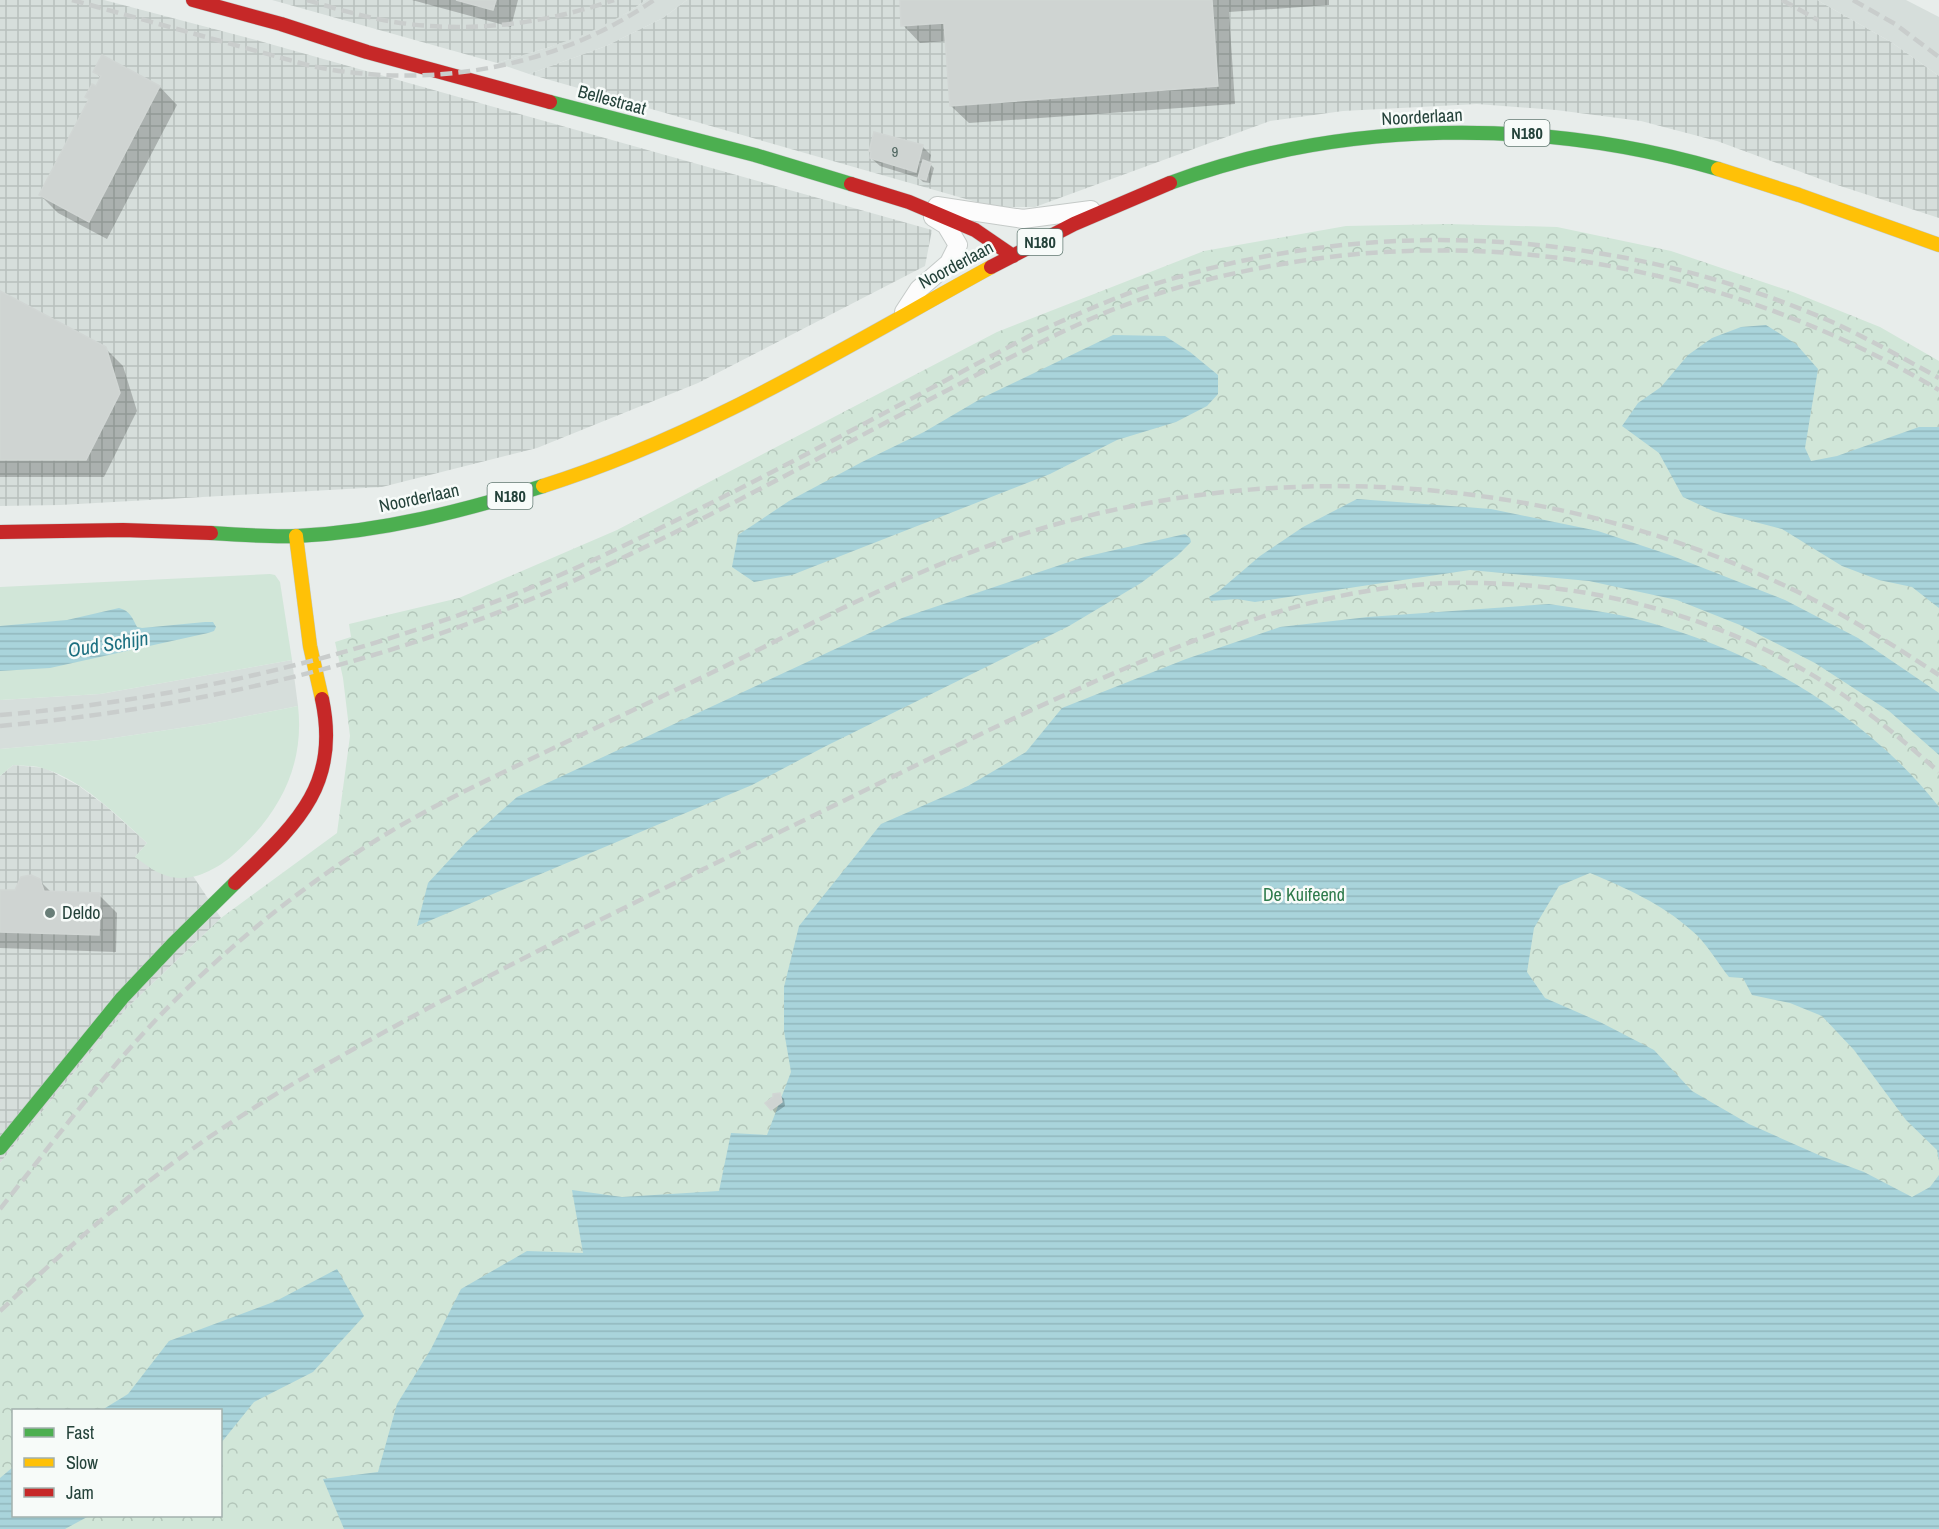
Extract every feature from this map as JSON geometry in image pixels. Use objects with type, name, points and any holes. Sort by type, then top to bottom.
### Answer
[{"type":"main road","name":"Bellestraat","points":[[193,0],[281,24],[367,52],[755,155],[909,202],[975,230],[1013,255]]},
{"type":"main road","name":"Noorderlaan","points":[[0,532],[162,531],[296,536],[384,525],[501,499],[622,459],[709,420],[1013,255],[1109,209],[1196,173],[1294,149],[1348,140],[1464,132],[1517,133],[1609,144],[1673,157],[1773,188],[1939,245]]},
{"type":"main road","points":[[0,1148],[122,998],[172,944],[281,839],[310,803],[322,772],[327,728],[305,617],[296,536]]},
{"type":"street","points":[[909,202],[1023,219],[1073,211],[1109,209]]},
{"type":"street","points":[[902,315],[919,289],[949,263],[958,245],[945,225],[909,202]]},
{"type":"shaded area","points":[[0,0],[104,0],[256,40],[932,230],[925,266],[698,383],[537,448],[382,487],[60,505],[0,506]]},
{"type":"shaded area","points":[[272,0],[646,0],[627,13],[588,33],[497,63]]},
{"type":"shaded area","points":[[646,0],[687,0],[663,18],[606,46],[529,74],[497,63],[550,47],[627,13]]},
{"type":"shaded area","points":[[687,0],[1817,0],[1891,42],[1939,76],[1939,218],[1831,183],[1717,141],[1641,121],[1556,110],[1477,104],[1343,111],[1270,121],[1035,207],[994,207],[529,74],[606,46],[663,18]]},
{"type":"shaded area","points":[[1817,0],[1906,0],[1939,17],[1939,76],[1891,42]]},
{"type":"shaded area","points":[[292,660],[298,706],[207,724],[100,740],[0,749],[0,700],[100,694]]},
{"type":"shaded area","points":[[13,765],[45,768],[79,786],[106,806],[147,843],[135,857],[172,877],[193,876],[221,918],[127,1008],[0,1163],[0,776]]},
{"type":"green space","name":"De Kuifeend","points":[[1448,224],[1557,227],[1671,251],[1793,292],[1880,327],[1939,361],[1939,1529],[0,1529],[0,1163],[127,1008],[221,918],[337,833],[350,736],[343,678],[335,642],[351,637],[349,624],[459,598],[617,530],[997,332],[1204,251],[1346,226]]},
{"type":"green space","points":[[275,575],[280,582],[292,660],[100,694],[0,700],[0,587]]},
{"type":"green space","points":[[298,706],[297,750],[285,789],[275,807],[249,840],[233,855],[220,865],[188,878],[166,876],[135,857],[147,843],[99,800],[59,774],[37,767],[13,765],[0,776],[0,749],[100,740],[207,724]]},
{"type":"water","points":[[1766,325],[1796,344],[1818,369],[1805,448],[1811,461],[1837,456],[1919,427],[1939,427],[1939,608],[1912,587],[1879,580],[1842,566],[1782,529],[1713,511],[1683,497],[1659,453],[1622,426],[1638,403],[1661,387],[1688,355],[1712,338],[1741,327]]},
{"type":"water","points":[[1113,335],[1165,336],[1190,352],[1218,375],[1218,394],[1207,406],[1176,422],[1117,440],[1050,474],[792,575],[754,582],[732,567],[738,535],[789,501],[924,432],[982,398]]},
{"type":"water","points":[[1357,499],[1491,509],[1598,531],[1670,555],[1785,600],[1858,638],[1939,693],[1939,755],[1889,711],[1815,663],[1740,625],[1677,600],[1589,581],[1470,570],[1255,602],[1237,599],[1211,601],[1209,597],[1260,556],[1303,527]]},
{"type":"water","points":[[1185,534],[1191,542],[1177,556],[1141,583],[1069,626],[752,785],[417,926],[428,883],[466,842],[517,797],[902,618],[1084,557]]},
{"type":"water","points":[[1549,604],[1644,621],[1727,650],[1767,669],[1806,690],[1843,715],[1878,743],[1939,807],[1939,1161],[1937,1150],[1906,1120],[1854,1050],[1822,1016],[1790,1003],[1752,995],[1743,978],[1729,977],[1702,940],[1680,921],[1656,904],[1617,885],[1590,873],[1559,886],[1534,928],[1527,972],[1545,998],[1600,1022],[1654,1050],[1692,1091],[1749,1124],[1864,1172],[1912,1197],[1930,1187],[1939,1175],[1939,1529],[344,1529],[323,1479],[378,1472],[397,1404],[431,1349],[461,1289],[527,1251],[583,1253],[572,1190],[622,1197],[719,1191],[731,1133],[767,1135],[791,1072],[784,1031],[784,987],[799,926],[881,824],[968,786],[1026,752],[1062,708],[1186,659],[1280,627],[1368,617]]},
{"type":"water","name":"Oud Schijn","points":[[119,608],[132,617],[137,627],[142,628],[205,622],[213,622],[216,627],[214,631],[208,633],[50,668],[0,671],[0,626],[67,620]]},
{"type":"water","points":[[337,1269],[364,1316],[313,1372],[254,1402],[222,1442],[222,1409],[104,1409],[128,1394],[169,1341],[276,1301]]},
{"type":"water","points":[[12,1468],[12,1517],[87,1517],[65,1529],[0,1529],[0,1478]]},
{"type":"building","points":[[456,0],[496,0],[493,10]]},
{"type":"building","points":[[900,0],[1212,0],[1218,86],[950,106],[944,23],[901,26]]},
{"type":"building","points":[[102,55],[160,86],[89,222],[39,195],[89,99],[85,97],[92,84],[96,86],[101,76],[93,72]]},
{"type":"building","points":[[874,132],[923,145],[916,172],[870,158],[871,152],[869,151]]},
{"type":"building","points":[[923,160],[931,163],[926,180],[918,178]]},
{"type":"building","points":[[0,291],[106,347],[120,393],[86,460],[0,460]]},
{"type":"building","name":"Deldo","points":[[31,875],[40,879],[44,891],[100,893],[99,935],[0,932],[0,890],[15,890],[21,877]]},
{"type":"building","points":[[780,1093],[782,1102],[771,1110],[765,1103],[773,1097],[773,1094]]},
{"type":"railway","points":[[72,0],[311,66],[355,73],[400,76],[445,74],[489,68],[533,58],[575,43],[616,24],[654,0]]},
{"type":"railway","points":[[307,0],[378,19],[408,24],[467,27],[527,22],[614,0]]},
{"type":"railway","points":[[1782,0],[1818,20]]},
{"type":"railway","points":[[1853,0],[1895,24],[1939,57]]},
{"type":"railway","points":[[0,715],[133,699],[264,673],[394,637],[457,616],[542,583],[650,533],[1035,333],[1087,310],[1140,289],[1225,265],[1312,249],[1400,241],[1488,241],[1575,250],[1662,266],[1747,290],[1830,321],[1939,378]]},
{"type":"railway","points":[[0,726],[153,706],[230,691],[305,674],[454,629],[526,601],[638,551],[1006,360],[1095,317],[1168,291],[1269,266],[1378,252],[1462,251],[1545,256],[1627,269],[1708,289],[1788,316],[1865,350],[1939,390]]},
{"type":"railway","points":[[0,1209],[117,1063],[167,1008],[259,924],[329,871],[378,839],[475,786],[892,585],[1008,539],[1106,512],[1205,494],[1306,487],[1407,488],[1507,500],[1606,521],[1703,551],[1815,600],[1939,675]]},
{"type":"railway","points":[[0,1311],[110,1212],[168,1166],[295,1083],[408,1019],[617,911],[1088,684],[1205,636],[1285,610],[1367,591],[1409,585],[1452,583],[1553,588],[1603,596],[1653,608],[1701,623],[1793,664],[1863,709],[1939,772]]},
{"type":"traffic: fast","points":[[550,102],[755,155],[851,184]]},
{"type":"traffic: fast","points":[[1170,183],[1236,162],[1304,147],[1373,137],[1443,133],[1513,134],[1582,141],[1651,152],[1718,169]]},
{"type":"traffic: fast","points":[[211,533],[286,536],[360,530],[453,512],[543,486]]},
{"type":"traffic: fast","points":[[0,1148],[122,998],[235,883]]},
{"type":"traffic: slow","points":[[1718,169],[1939,245]]},
{"type":"traffic: slow","points":[[543,486],[602,466],[717,416],[991,267]]},
{"type":"traffic: slow","points":[[296,536],[310,646],[322,699]]},
{"type":"traffic: jam","points":[[193,0],[281,24],[367,52],[550,102]]},
{"type":"traffic: jam","points":[[991,267],[1074,224],[1170,183]]},
{"type":"traffic: jam","points":[[851,184],[909,202],[975,230],[1013,256]]},
{"type":"traffic: jam","points":[[0,532],[123,530],[211,533]]},
{"type":"traffic: jam","points":[[235,883],[293,824],[318,782],[325,757],[326,730],[322,699]]},
{"type":"place","name":"Deldo","points":[[50,913]]}]
